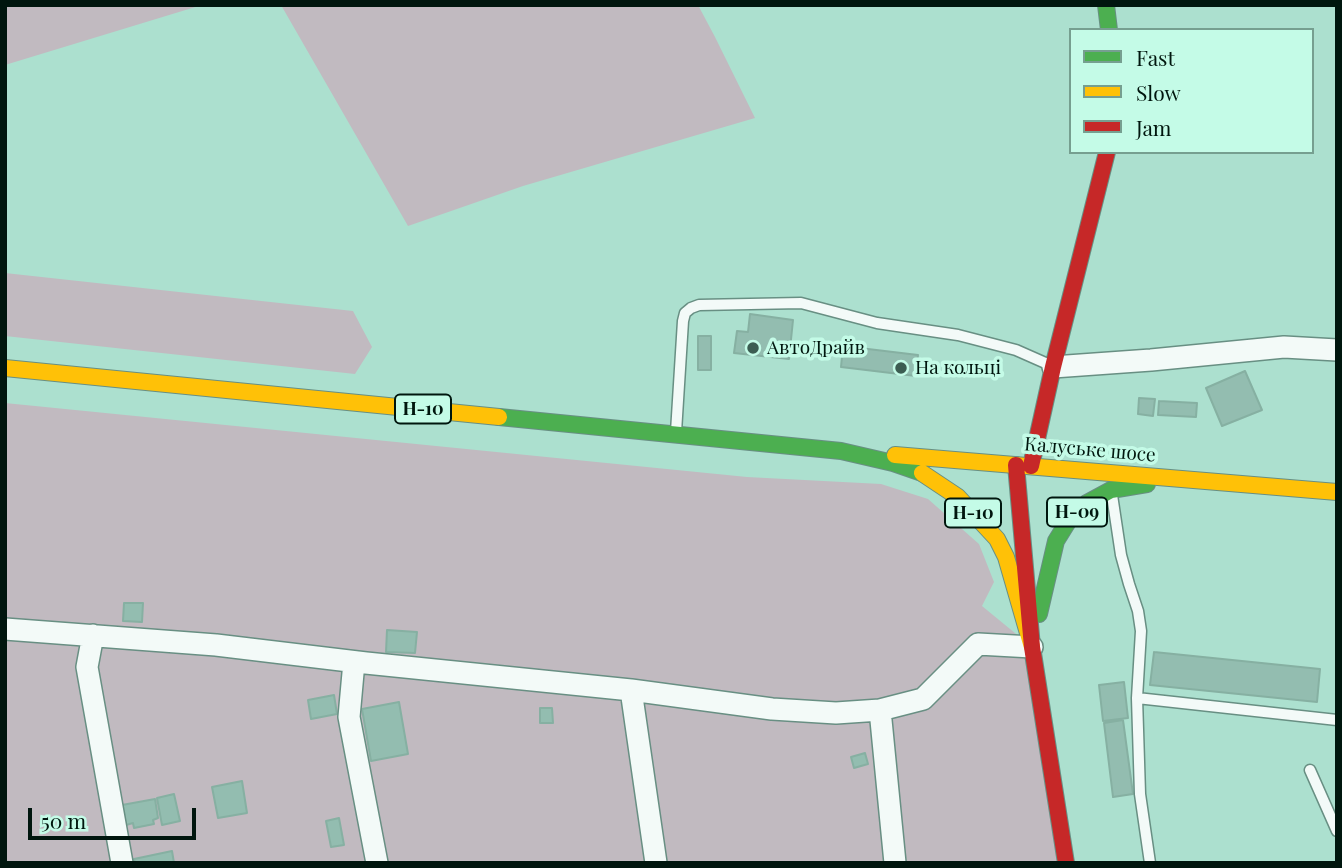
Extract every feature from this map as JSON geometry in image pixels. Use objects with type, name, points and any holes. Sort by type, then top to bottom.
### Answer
[{"type":"main road","points":[[1106,5],[1109,28]]},
{"type":"main road","points":[[1024,465],[1053,367],[1106,154]]},
{"type":"main road","name":"Н-10","points":[[5,368],[841,451],[893,463],[921,473],[958,497],[997,539],[1006,557],[1032,647]]},
{"type":"main road","name":"Калуське шосе","points":[[841,451],[1337,492]]},
{"type":"main road","name":"Н-10","points":[[1024,465],[1032,647],[1066,863]]},
{"type":"main road","name":"Н-09","points":[[1032,647],[1056,541],[1069,520],[1087,503],[1111,490],[1142,484],[1214,481]]},
{"type":"street","points":[[1053,367],[1284,347],[1337,350]]},
{"type":"street","points":[[5,629],[216,645],[631,690],[772,709],[836,713],[880,710],[923,699],[978,644],[1032,647]]},
{"type":"street","points":[[93,635],[87,667],[122,863]]},
{"type":"street","points":[[354,662],[349,717],[377,863]]},
{"type":"street","points":[[631,690],[656,863]]},
{"type":"street","points":[[880,710],[895,863]]},
{"type":"lane","points":[[676,435],[683,321],[685,313],[699,305],[801,303],[877,323],[958,335],[1016,350],[1053,367]]},
{"type":"lane","points":[[1111,490],[1121,555],[1138,611],[1141,631],[1137,698],[1140,794],[1150,863]]},
{"type":"lane","points":[[1137,698],[1337,720]]},
{"type":"lane","points":[[1310,770],[1337,831]]},
{"type":"shaded area","points":[[5,5],[202,5],[5,65]]},
{"type":"shaded area","points":[[281,5],[698,5],[755,118],[523,186],[408,226]]},
{"type":"shaded area","points":[[5,273],[353,311],[372,347],[355,374],[5,336]]},
{"type":"shaded area","points":[[5,403],[747,477],[881,484],[928,499],[979,544],[994,582],[982,606],[1032,647],[1066,863],[5,863]]},
{"type":"building","points":[[750,314],[793,320],[789,359],[734,353],[737,331],[748,332]]},
{"type":"building","points":[[698,336],[711,336],[711,370],[698,370]]},
{"type":"building","points":[[843,346],[918,355],[916,376],[841,367]]},
{"type":"building","points":[[1245,371],[1262,410],[1222,426],[1206,388]]},
{"type":"building","points":[[1139,398],[1155,399],[1153,416],[1138,414]]},
{"type":"building","points":[[1159,401],[1197,403],[1196,417],[1158,415]]},
{"type":"building","points":[[124,603],[143,603],[142,622],[123,621]]},
{"type":"building","points":[[387,630],[417,632],[415,653],[386,652]]},
{"type":"building","points":[[1154,652],[1320,669],[1317,702],[1150,685]]},
{"type":"building","points":[[1124,682],[1128,718],[1103,721],[1099,685]]},
{"type":"building","points":[[334,695],[337,714],[311,719],[308,700]]},
{"type":"building","points":[[399,702],[408,754],[371,761],[362,709]]},
{"type":"building","points":[[540,708],[552,708],[553,723],[540,723]]},
{"type":"building","points":[[1123,720],[1133,794],[1113,797],[1104,723]]},
{"type":"building","points":[[865,753],[868,764],[854,768],[851,757]]},
{"type":"building","points":[[242,781],[247,813],[218,818],[212,787]]},
{"type":"building","points":[[174,794],[180,821],[162,825],[157,798]]},
{"type":"building","points":[[155,799],[158,818],[153,820],[154,824],[134,828],[133,823],[126,825],[122,805]]},
{"type":"building","points":[[339,818],[344,845],[331,847],[326,821]]},
{"type":"building","points":[[172,851],[174,863],[135,863],[134,859]]},
{"type":"traffic: fast","points":[[1106,5],[1109,28]]},
{"type":"traffic: fast","points":[[499,417],[841,451],[922,473]]},
{"type":"traffic: fast","points":[[1039,614],[1056,541],[1069,520],[1087,503],[1111,490],[1147,484]]},
{"type":"traffic: slow","points":[[5,368],[499,417]]},
{"type":"traffic: slow","points":[[895,455],[1337,492]]},
{"type":"traffic: slow","points":[[922,473],[958,497],[997,539],[1006,557],[1032,647]]},
{"type":"traffic: jam","points":[[1031,466],[1106,154]]},
{"type":"traffic: jam","points":[[1016,465],[1032,647],[1066,863]]},
{"type":"place","name":"АвтоДрайв","points":[[753,348]]},
{"type":"place","name":"На кольці","points":[[901,368]]}]
